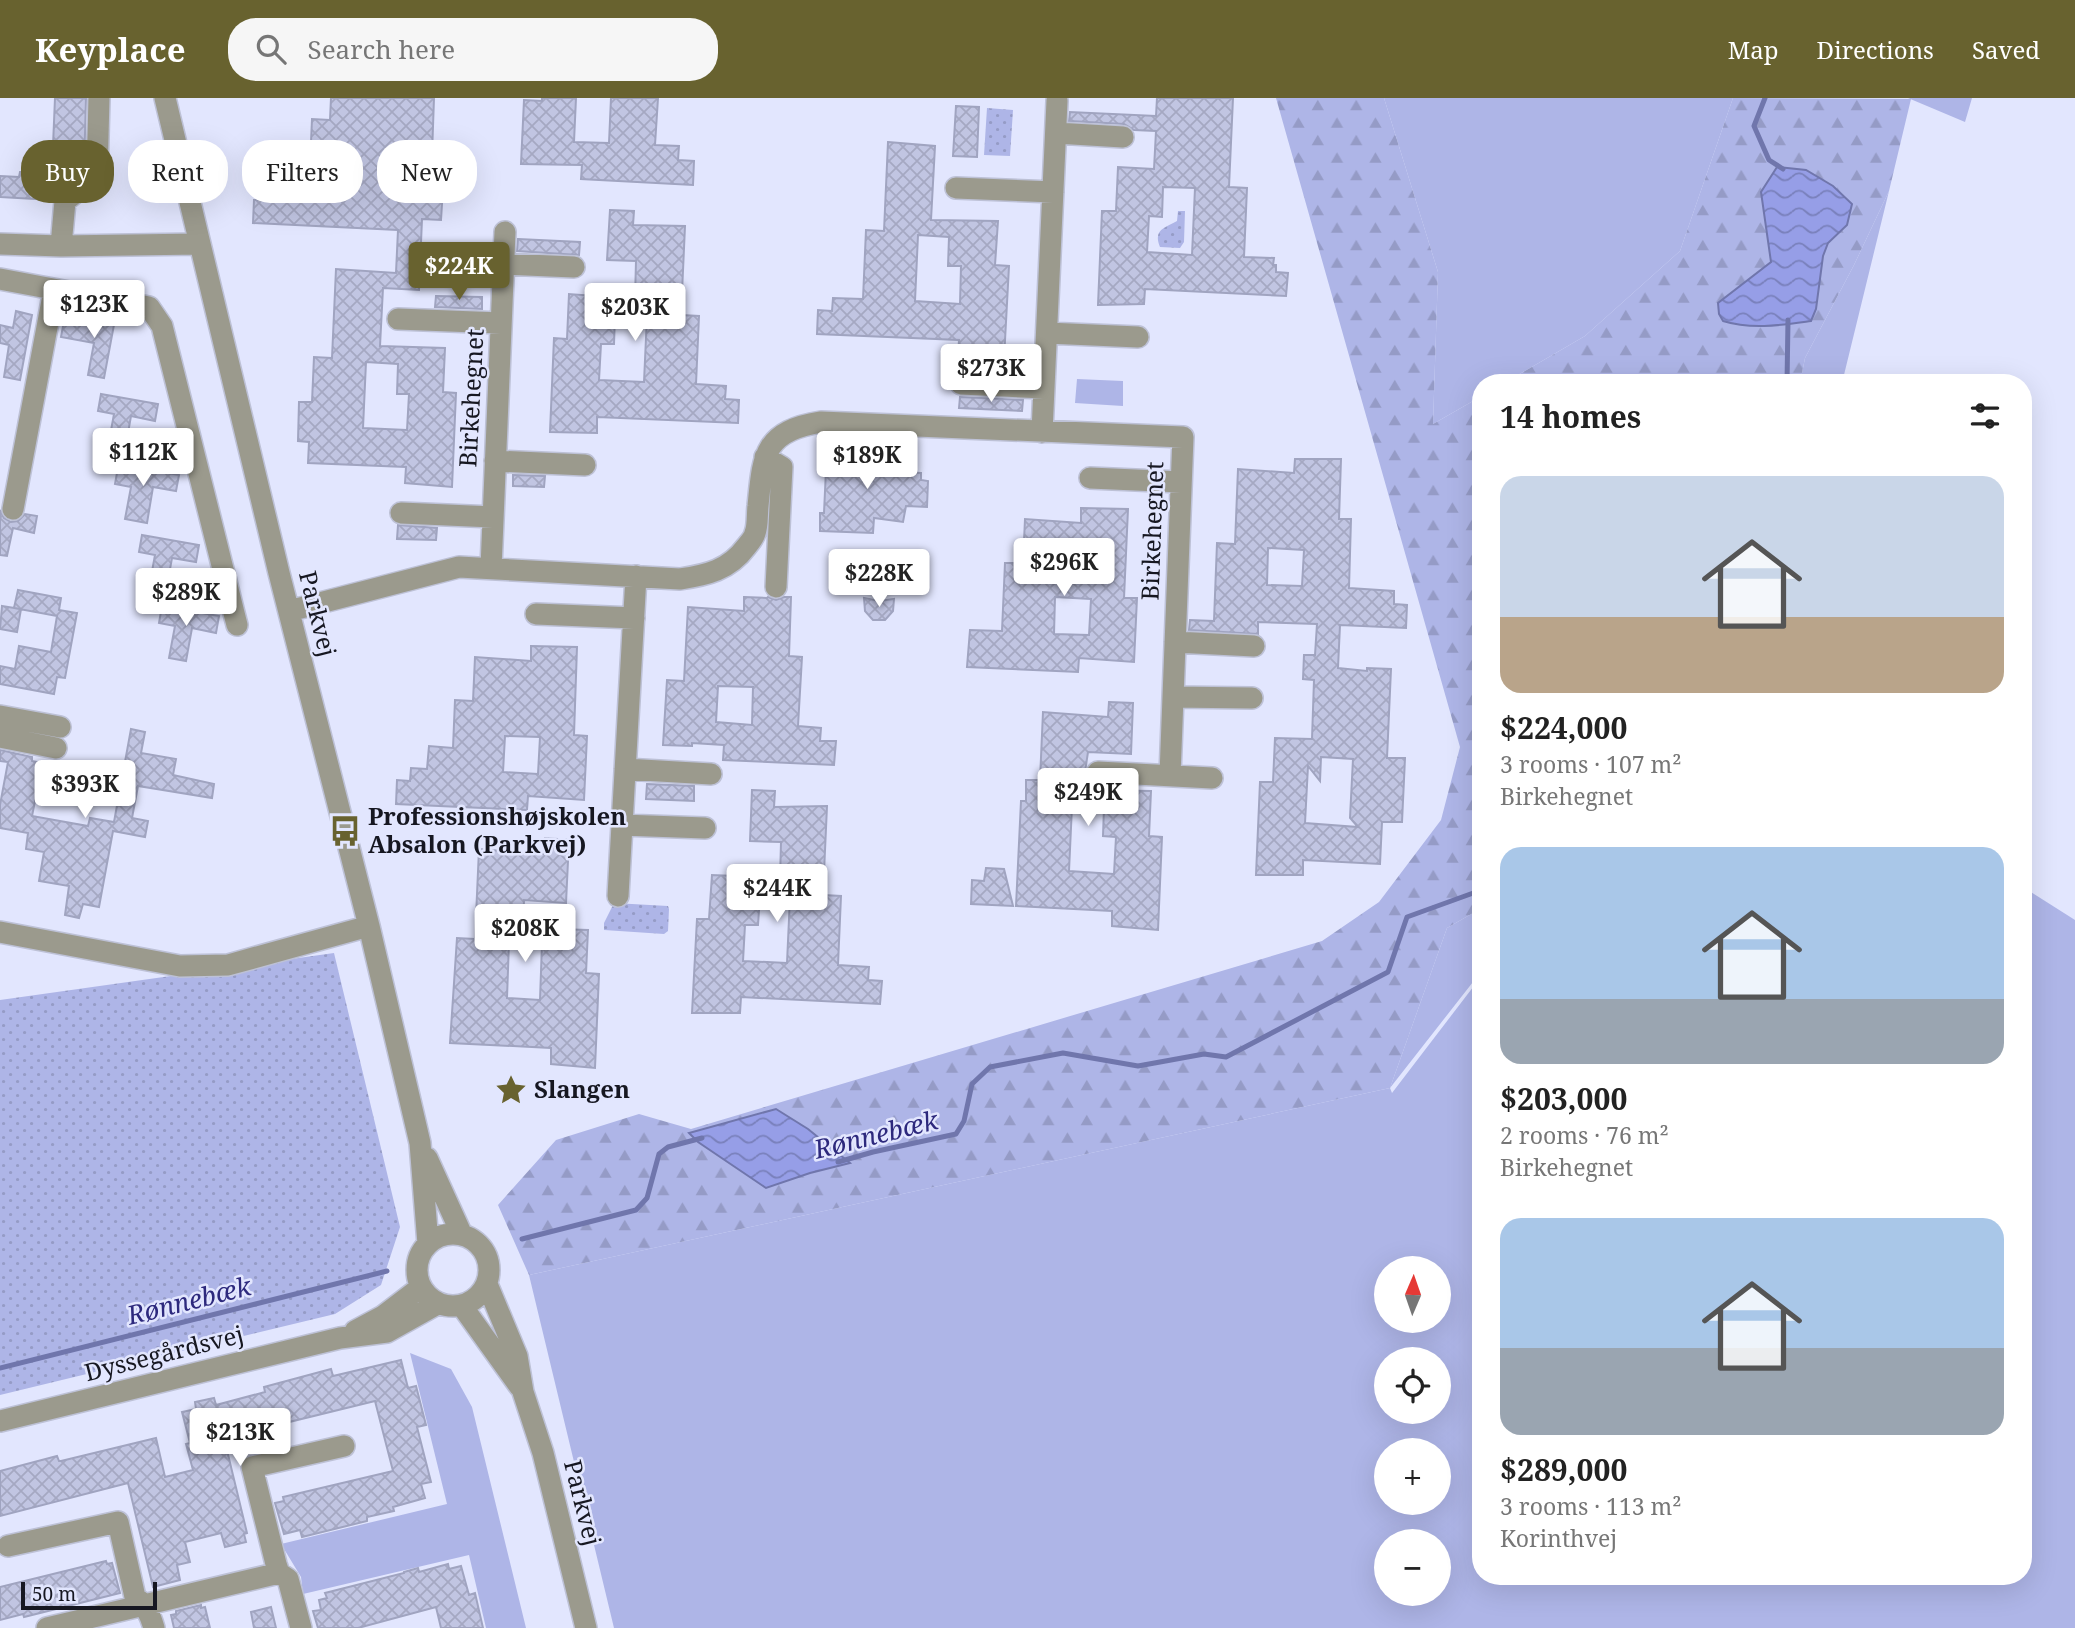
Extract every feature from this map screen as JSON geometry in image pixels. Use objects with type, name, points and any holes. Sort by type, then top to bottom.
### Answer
[{"type":"street","points":[[61,246],[65,201],[97,175],[99,98]]},
{"type":"street","name":"Parkvej","points":[[164,98],[420,1143],[428,1244]]},
{"type":"street","points":[[1042,432],[1057,101]]},
{"type":"street","points":[[1056,134],[1123,137]]},
{"type":"street","points":[[956,188],[1053,192]]},
{"type":"street","name":"Birkehegnet","points":[[491,568],[505,232]]},
{"type":"street","points":[[0,244],[199,244]]},
{"type":"street","points":[[504,264],[574,267]]},
{"type":"street","points":[[0,279],[149,307],[162,326],[237,625]]},
{"type":"street","points":[[13,509],[54,290]]},
{"type":"street","points":[[398,319],[501,323]]},
{"type":"street","points":[[1047,333],[1138,337]]},
{"type":"street","points":[[961,384],[1044,388]]},
{"type":"street","name":"Birkehegnet","points":[[765,457],[769,447],[783,434],[803,425],[821,422],[1183,437],[1170,775]]},
{"type":"street","points":[[289,611],[459,567],[680,579],[708,575],[729,565],[755,534],[765,457],[782,467],[776,587]]},
{"type":"street","points":[[495,461],[585,465]]},
{"type":"street","points":[[1090,478],[1181,482]]},
{"type":"street","points":[[401,513],[493,517]]},
{"type":"street","points":[[755,534],[779,534]]},
{"type":"street","points":[[618,896],[636,576]]},
{"type":"street","points":[[536,614],[634,618]]},
{"type":"street","points":[[1175,642],[1254,646]]},
{"type":"street","points":[[1173,697],[1252,698]]},
{"type":"street","points":[[0,716],[58,737],[0,737]]},
{"type":"street","points":[[625,769],[711,774]]},
{"type":"street","points":[[1098,772],[1212,778]]},
{"type":"street","points":[[622,825],[705,828]]},
{"type":"street","points":[[0,932],[180,966],[228,965],[369,926]]},
{"type":"street","name":"Parkvej","points":[[420,1143],[462,1235]]},
{"type":"street","points":[[444,1235],[462,1235],[478,1243],[488,1258],[490,1266],[487,1284],[477,1298],[461,1306],[450,1306],[429,1296],[421,1287],[417,1269],[422,1252],[428,1244],[444,1235]]},
{"type":"street","name":"Parkvej","points":[[487,1284],[517,1356],[523,1392],[543,1453],[586,1628]]},
{"type":"street","name":"Dyssegårdsvej","points":[[340,1338],[383,1316],[421,1287]]},
{"type":"street","name":"Dyssegårdsvej","points":[[0,1421],[340,1338],[387,1332],[439,1303]]},
{"type":"street","name":"Parkvej","points":[[461,1306],[523,1392]]},
{"type":"street","points":[[279,1573],[252,1467],[344,1446]]},
{"type":"street","points":[[8,1546],[118,1522],[135,1597],[150,1613],[154,1628]]},
{"type":"street","points":[[47,1628],[279,1573],[288,1578],[301,1628]]},
{"type":"green space","points":[[1276,98],[1384,98],[1438,272],[1433,424],[1472,402],[1472,914],[1447,928],[1390,1088],[529,1275],[498,1205],[556,1140],[639,1114],[691,1129],[1322,941],[1379,902],[1441,820],[1460,747]]},
{"type":"green space","points":[[1384,98],[1733,98],[1680,251],[1585,336],[1520,374],[1472,374],[1472,402],[1433,424],[1438,272]]},
{"type":"green space","points":[[1733,98],[1911,99],[1889,191],[1805,358],[1802,374],[1520,374],[1585,336],[1680,251]]},
{"type":"green space","points":[[1908,98],[1972,98],[1965,122]]},
{"type":"green space","points":[[987,108],[1013,110],[1010,156],[984,155]]},
{"type":"green space","points":[[1889,191],[1844,374],[1802,374],[1805,358]]},
{"type":"green space","points":[[1178,211],[1185,211],[1184,242],[1180,248],[1160,247],[1159,233],[1177,221]]},
{"type":"green space","points":[[1077,379],[1123,381],[1123,406],[1075,403]]},
{"type":"green space","points":[[2032,893],[2075,920],[2075,1628],[614,1628],[529,1275],[1390,1088],[1392,1093],[1472,988],[1472,1585],[2032,1585]]},
{"type":"green space","points":[[614,903],[668,906],[668,931],[664,934],[604,930],[604,923]]},
{"type":"green space","points":[[1472,914],[1472,983],[1390,1088],[1447,928]]},
{"type":"green space","points":[[334,953],[400,1227],[381,1285],[335,1314],[0,1395],[0,1000]]},
{"type":"green space","points":[[410,1353],[451,1369],[472,1407],[526,1628],[486,1628],[469,1555],[303,1594],[301,1577],[281,1544],[447,1504]]},
{"type":"water","points":[[1777,167],[1806,170],[1833,186],[1852,204],[1847,225],[1828,243],[1823,256],[1816,309],[1811,321],[1756,326],[1723,321],[1718,303],[1771,262],[1761,192]]},
{"type":"water","points":[[776,1109],[808,1129],[850,1163],[766,1188],[689,1133]]},
{"type":"building","points":[[55,98],[86,98],[85,140],[53,140]]},
{"type":"building","points":[[331,98],[434,98],[433,140],[377,140],[377,203],[442,203],[441,220],[422,219],[419,290],[383,288],[380,346],[445,348],[443,392],[456,393],[452,487],[405,483],[406,467],[308,463],[309,442],[298,441],[299,402],[312,402],[314,357],[332,358],[336,269],[396,273],[398,230],[253,223],[254,203],[363,203],[363,140],[311,140],[312,119],[330,120]],"holes":[[[366,362],[398,364],[397,394],[409,394],[407,430],[363,428]]]},
{"type":"building","points":[[542,98],[576,98],[574,142],[609,143],[611,98],[658,98],[655,145],[679,146],[678,160],[694,161],[693,185],[581,179],[582,165],[521,164],[524,100],[542,101]]},
{"type":"building","points":[[1157,98],[1233,98],[1229,187],[1247,188],[1244,257],[1274,258],[1276,272],[1288,273],[1286,296],[1145,289],[1144,304],[1098,305],[1102,211],[1116,211],[1118,167],[1154,169],[1156,131],[1134,130],[1124,124],[1069,121],[1070,112],[1156,116]],"holes":[[[1163,187],[1195,188],[1192,255],[1147,252],[1149,216],[1162,217]]]},
{"type":"building","points":[[956,106],[979,107],[977,157],[953,156]]},
{"type":"building","points":[[888,142],[935,146],[931,220],[998,221],[995,265],[1009,266],[1004,359],[958,355],[959,340],[817,334],[818,310],[832,311],[833,298],[863,299],[866,230],[884,231]],"holes":[[[918,235],[949,237],[948,266],[961,266],[960,304],[915,301]]]},
{"type":"building","points":[[21,172],[21,198],[0,197],[0,176],[19,177]]},
{"type":"building","points":[[610,210],[634,211],[633,225],[685,226],[681,315],[699,316],[696,384],[726,386],[725,399],[739,400],[738,423],[597,417],[597,433],[550,432],[554,338],[567,339],[569,294],[635,299],[636,261],[607,260]],"holes":[[[615,315],[647,316],[644,382],[599,380],[601,344],[614,344]]]},
{"type":"building","points":[[518,239],[580,242],[579,255],[517,251]]},
{"type":"building","points":[[436,296],[482,297],[482,309],[435,307]]},
{"type":"building","points":[[16,311],[32,315],[20,380],[4,377],[9,345],[0,343],[0,325],[13,328]]},
{"type":"building","points":[[99,311],[116,314],[104,378],[88,375],[94,343],[61,337],[64,321],[97,327]]},
{"type":"building","points":[[101,394],[158,404],[155,421],[131,416],[125,450],[108,447],[114,414],[98,411]]},
{"type":"building","points":[[960,397],[1023,400],[1022,411],[959,408]]},
{"type":"building","points":[[827,448],[889,451],[888,472],[921,473],[921,480],[928,481],[927,507],[906,506],[903,522],[874,518],[873,533],[820,531],[820,513],[824,513]]},
{"type":"building","points":[[1295,459],[1341,459],[1339,519],[1351,519],[1349,588],[1394,591],[1394,604],[1407,605],[1406,628],[1340,625],[1338,668],[1367,671],[1367,668],[1391,669],[1387,758],[1405,758],[1402,822],[1382,822],[1380,864],[1303,860],[1303,875],[1256,875],[1260,782],[1273,782],[1275,738],[1312,739],[1314,680],[1303,679],[1304,655],[1315,655],[1317,624],[1258,622],[1258,634],[1189,630],[1190,620],[1214,621],[1217,543],[1235,544],[1238,469],[1294,473]],"holes":[[[1268,548],[1304,550],[1302,586],[1267,585]],[[1321,757],[1353,759],[1350,818],[1358,827],[1305,823],[1308,766],[1320,781]]]},
{"type":"building","points":[[119,462],[157,468],[156,471],[179,475],[176,491],[153,487],[147,523],[125,519],[131,487],[115,484]]},
{"type":"building","points":[[513,475],[545,476],[544,487],[513,486]]},
{"type":"building","points":[[1081,508],[1128,509],[1124,598],[1137,598],[1134,662],[1079,658],[1078,672],[967,667],[970,630],[1002,631],[1005,563],[1023,563],[1025,519],[1081,523]],"holes":[[[1055,597],[1091,599],[1089,635],[1054,634]]]},
{"type":"building","points":[[0,510],[4,518],[11,522],[18,521],[25,514],[37,516],[34,533],[13,528],[7,556],[0,555]]},
{"type":"building","points":[[398,525],[437,528],[436,540],[397,539]]},
{"type":"building","points":[[142,535],[199,545],[196,562],[172,558],[166,591],[149,588],[155,555],[139,552]]},
{"type":"building","points":[[18,590],[61,598],[59,610],[77,613],[65,678],[57,677],[54,694],[0,684],[0,666],[15,669],[19,646],[51,652],[57,616],[14,608]]},
{"type":"building","points":[[744,597],[768,597],[776,600],[791,597],[789,656],[802,657],[798,726],[821,728],[820,741],[836,741],[834,765],[723,760],[724,745],[663,745],[667,680],[684,681],[688,607],[744,611]],"holes":[[[718,686],[753,687],[752,725],[716,722]]]},
{"type":"building","points":[[864,598],[879,601],[894,599],[893,611],[885,620],[873,620],[865,611]]},
{"type":"building","points":[[2,606],[21,609],[17,632],[0,629]]},
{"type":"building","points":[[162,606],[219,616],[216,633],[192,628],[186,661],[169,658],[175,626],[159,623]]},
{"type":"building","points":[[531,646],[577,647],[574,735],[587,736],[584,800],[528,796],[527,810],[396,804],[397,780],[410,781],[411,768],[427,769],[429,746],[453,748],[455,700],[473,701],[475,657],[531,661]],"holes":[[[505,736],[540,737],[538,774],[503,772]]]},
{"type":"building","points":[[1109,702],[1133,703],[1131,754],[1088,752],[1086,790],[1151,791],[1149,836],[1162,837],[1158,930],[1112,926],[1112,911],[1016,906],[1021,801],[1026,801],[1026,780],[1040,780],[1043,712],[1108,717]],"holes":[[[1072,806],[1104,807],[1103,836],[1116,837],[1114,874],[1069,871]]]},
{"type":"building","points":[[131,729],[145,732],[141,753],[176,759],[173,775],[214,784],[212,798],[138,786],[132,818],[148,821],[145,837],[113,831],[99,907],[83,904],[79,918],[65,915],[69,886],[39,881],[44,852],[26,849],[28,833],[0,828],[0,805],[8,762],[0,761],[0,750],[32,757],[32,761],[47,764],[44,782],[39,781],[32,816],[88,826],[90,818],[114,822]]},
{"type":"building","points":[[647,784],[694,786],[694,801],[646,799]]},
{"type":"building","points":[[752,790],[775,791],[774,807],[827,806],[823,895],[841,896],[838,965],[869,967],[868,980],[882,981],[880,1004],[741,997],[740,1013],[692,1013],[697,919],[709,919],[712,875],[735,876],[735,879],[780,880],[781,842],[750,841]],"holes":[[[760,896],[790,897],[787,963],[743,961],[745,925],[758,925]]]},
{"type":"building","points":[[545,838],[569,840],[566,903],[524,900],[523,928],[588,930],[586,973],[599,974],[595,1068],[551,1064],[551,1048],[450,1043],[457,938],[475,939],[479,849],[502,853],[545,854]],"holes":[[[509,942],[542,943],[540,1000],[507,998]]]},
{"type":"building","points":[[986,868],[1004,869],[1013,906],[971,904],[972,880],[984,881]]},
{"type":"building","points":[[401,1360],[408,1388],[416,1386],[426,1425],[417,1427],[431,1482],[421,1484],[425,1498],[393,1507],[394,1511],[367,1517],[367,1521],[302,1537],[300,1530],[284,1534],[275,1503],[284,1501],[283,1497],[393,1471],[375,1401],[224,1438],[247,1533],[244,1534],[246,1542],[225,1547],[221,1533],[185,1542],[190,1562],[177,1565],[180,1580],[153,1587],[128,1483],[0,1516],[0,1471],[57,1456],[61,1461],[156,1438],[165,1477],[193,1470],[182,1412],[196,1409],[195,1402],[214,1398],[216,1405],[265,1392],[264,1387],[331,1369],[333,1376]]},
{"type":"building","points":[[106,1561],[107,1564],[112,1563],[120,1593],[24,1617],[23,1614],[0,1620],[0,1587]]},
{"type":"building","points":[[448,1564],[449,1569],[461,1566],[469,1595],[475,1593],[483,1628],[441,1628],[436,1607],[358,1628],[318,1628],[313,1611],[321,1610],[319,1600],[327,1598],[325,1593],[418,1568],[419,1572]]},
{"type":"building","points":[[201,1605],[201,1608],[205,1607],[210,1628],[174,1628],[171,1615],[176,1614],[176,1611]]},
{"type":"building","points":[[271,1607],[276,1628],[254,1628],[251,1612]]},
{"type":"waterway","name":"Rønnebæk","points":[[1765,98],[1754,126],[1769,160],[1783,169]]},
{"type":"waterway","name":"Rønnebæk","points":[[1787,374],[1788,320]]},
{"type":"waterway","name":"Rønnebæk","points":[[838,1162],[956,1134],[964,1121],[972,1084],[990,1067],[1063,1053],[1138,1066],[1204,1054],[1226,1057],[1388,972],[1407,917],[1472,893]]},
{"type":"waterway","name":"Rønnebæk","points":[[522,1239],[636,1210],[647,1198],[659,1154],[668,1147],[702,1138]]},
{"type":"waterway","name":"Rønnebæk","points":[[0,1368],[387,1271]]},
{"type":"place","name":"Professionshøjskolen Absalon (Parkvej)","points":[[345,831]]},
{"type":"place","name":"Slangen","points":[[511,1090]]}]
